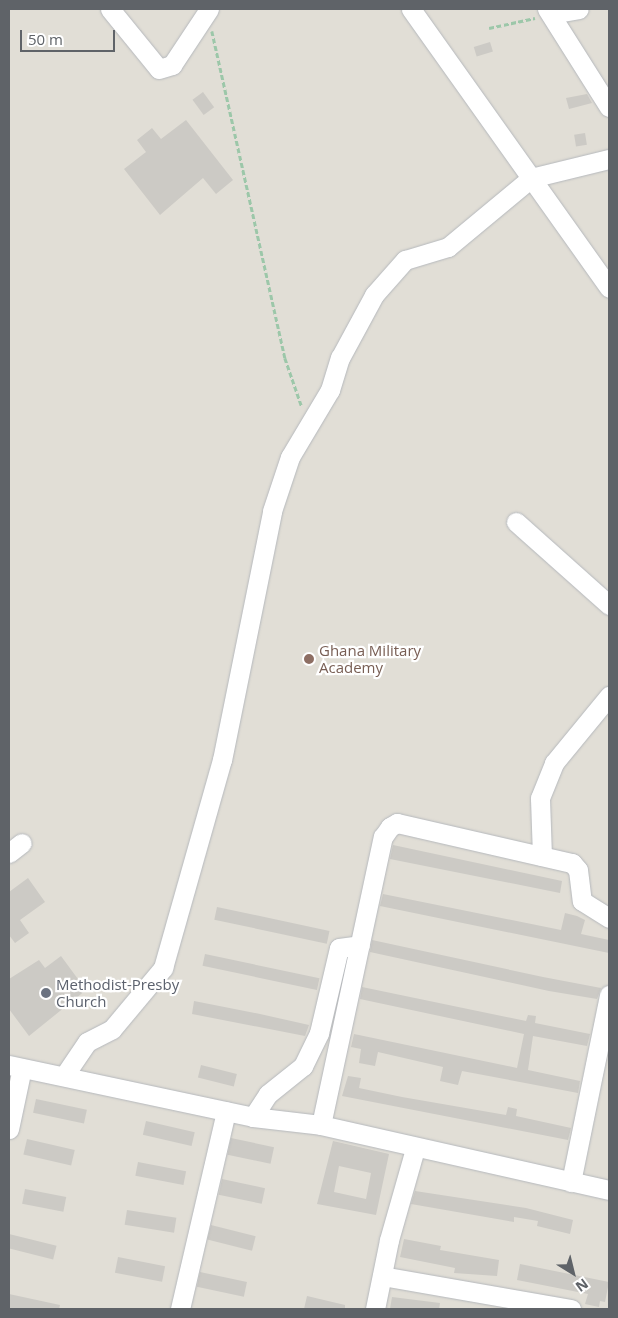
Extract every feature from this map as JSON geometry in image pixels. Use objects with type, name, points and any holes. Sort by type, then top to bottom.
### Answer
[{"type":"street","points":[[110,9],[159,69],[172,65],[208,10]]},
{"type":"street","points":[[411,9],[609,288]]},
{"type":"street","points":[[579,9],[549,11],[609,107]]},
{"type":"street","points":[[64,1076],[87,1042],[112,1029],[164,968],[222,760],[272,511],[290,457],[307,425],[330,390],[353,332],[392,271],[405,260],[448,247],[531,178],[609,160]]},
{"type":"street","points":[[516,522],[609,605]]},
{"type":"street","points":[[542,856],[540,798],[554,763],[609,696]]},
{"type":"street","points":[[321,1125],[383,837],[397,823],[572,863],[578,870],[582,901],[609,918]]},
{"type":"street","points":[[253,1117],[268,1094],[303,1066],[320,1033],[340,948],[360,946]]},
{"type":"street","points":[[571,1182],[609,995]]},
{"type":"street","points":[[9,1129],[15,1066],[253,1117],[321,1125],[415,1149],[609,1190]]},
{"type":"street","points":[[180,1309],[226,1111]]},
{"type":"street","points":[[375,1309],[415,1149]]},
{"type":"street","points":[[382,1276],[571,1309]]},
{"type":"path","points":[[208,10],[285,358],[307,425]]},
{"type":"path","points":[[489,28],[549,11]]},
{"type":"shaded area","name":"Ghana Military Academy","points":[[9,9],[609,9],[609,1309],[9,1309]]},
{"type":"building","points":[[490,42],[493,52],[477,57],[474,47]]},
{"type":"building","points":[[203,92],[214,107],[204,115],[192,100]]},
{"type":"building","points":[[587,94],[592,103],[569,109],[566,98]]},
{"type":"building","points":[[186,120],[233,180],[216,194],[203,178],[160,215],[124,169],[146,152],[137,140],[152,128],[161,139]]},
{"type":"building","points":[[585,133],[587,145],[576,147],[574,135]]},
{"type":"building","points":[[393,845],[562,881],[560,893],[390,859]]},
{"type":"building","points":[[28,878],[45,902],[20,920],[29,933],[15,943],[9,935],[9,892]]},
{"type":"building","points":[[383,894],[561,930],[565,913],[577,916],[585,920],[581,934],[609,940],[609,953],[380,906]]},
{"type":"building","points":[[217,907],[329,931],[327,944],[214,920]]},
{"type":"building","points":[[372,940],[601,988],[597,999],[549,991],[370,952]]},
{"type":"building","points":[[205,954],[319,978],[317,990],[203,966]]},
{"type":"building","points":[[61,956],[86,990],[29,1036],[9,1009],[9,979],[39,960],[45,968]]},
{"type":"building","points":[[362,987],[526,1021],[528,1015],[536,1016],[535,1023],[590,1034],[587,1046],[533,1036],[528,1070],[580,1081],[578,1093],[462,1071],[458,1085],[440,1081],[443,1067],[378,1052],[375,1066],[359,1063],[361,1049],[351,1047],[354,1034],[517,1068],[524,1034],[360,999]]},
{"type":"building","points":[[194,1001],[309,1025],[305,1036],[192,1014]]},
{"type":"building","points":[[201,1065],[237,1074],[234,1087],[198,1078]]},
{"type":"building","points":[[348,1076],[361,1078],[359,1088],[402,1097],[506,1115],[508,1107],[517,1109],[516,1116],[571,1128],[568,1140],[342,1096]]},
{"type":"building","points":[[36,1099],[87,1110],[84,1124],[33,1113]]},
{"type":"building","points":[[146,1121],[195,1132],[192,1146],[143,1135]]},
{"type":"building","points":[[231,1138],[274,1147],[271,1164],[227,1155]]},
{"type":"building","points":[[27,1139],[75,1150],[71,1166],[23,1155]]},
{"type":"building","points":[[333,1141],[389,1154],[376,1215],[317,1204]],"holes":[[[339,1166],[371,1173],[366,1199],[334,1192]]]},
{"type":"building","points":[[138,1162],[186,1171],[183,1185],[135,1176]]},
{"type":"building","points":[[222,1179],[265,1188],[262,1204],[219,1195]]},
{"type":"building","points":[[25,1189],[66,1197],[63,1212],[22,1204]]},
{"type":"building","points":[[415,1191],[526,1208],[573,1220],[570,1234],[537,1226],[538,1221],[514,1217],[514,1222],[411,1204]]},
{"type":"building","points":[[127,1210],[176,1218],[174,1233],[125,1225]]},
{"type":"building","points":[[211,1225],[256,1236],[252,1251],[207,1240]]},
{"type":"building","points":[[9,1234],[57,1246],[53,1259],[9,1248]]},
{"type":"building","points":[[404,1239],[441,1246],[440,1250],[499,1260],[497,1276],[454,1273],[455,1268],[400,1257]]},
{"type":"building","points":[[118,1257],[165,1266],[162,1282],[115,1273]]},
{"type":"building","points":[[520,1264],[609,1282],[605,1302],[600,1301],[599,1307],[585,1304],[588,1294],[517,1280]]},
{"type":"building","points":[[200,1272],[247,1282],[244,1297],[197,1287]]},
{"type":"building","points":[[9,1294],[60,1305],[59,1309],[9,1309]]},
{"type":"building","points":[[307,1296],[345,1305],[345,1309],[304,1309]]},
{"type":"building","points":[[392,1297],[440,1303],[439,1309],[390,1309]]},
{"type":"place","name":"Ghana Military Academy","points":[[309,659]]},
{"type":"place","name":"Methodist-Presby Church","points":[[46,993]]}]
